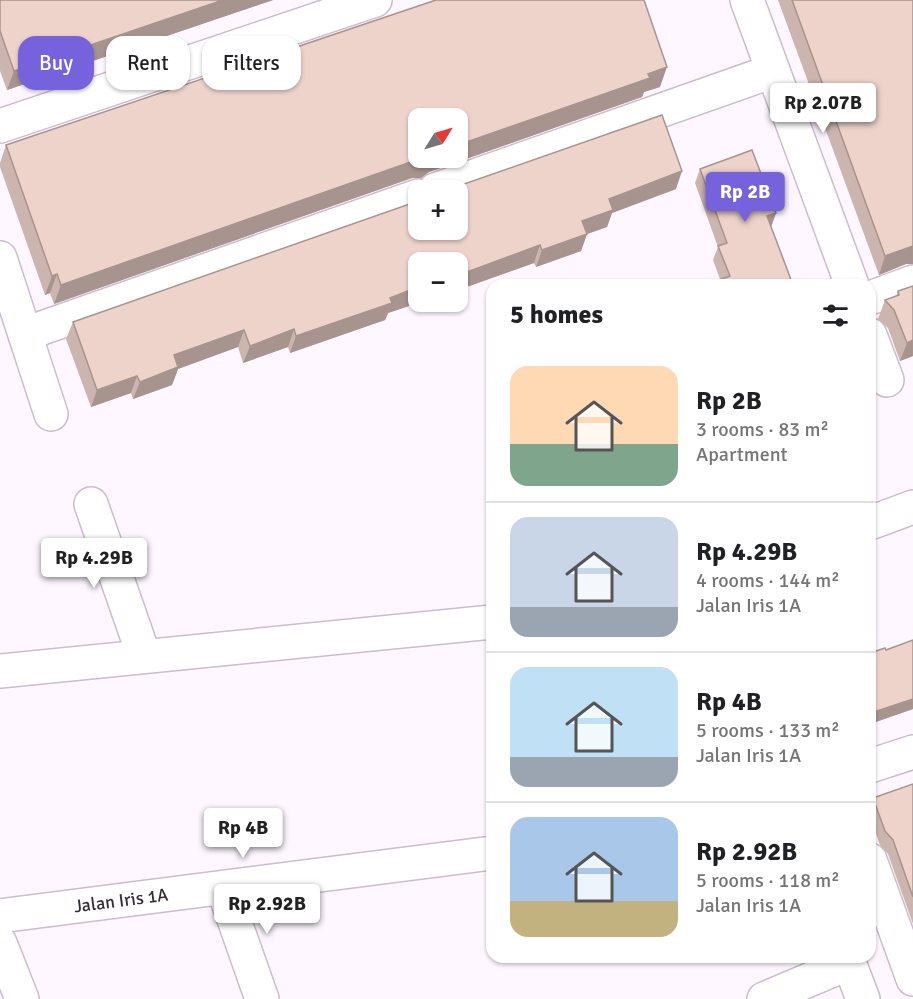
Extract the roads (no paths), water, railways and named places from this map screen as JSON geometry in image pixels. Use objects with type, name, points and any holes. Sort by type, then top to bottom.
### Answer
[{"type":"street","points":[[3,128],[375,0]]},
{"type":"street","points":[[747,0],[850,279]]},
{"type":"street","points":[[463,180],[773,71]]},
{"type":"street","points":[[26,334],[408,200]]},
{"type":"street","points":[[0,258],[51,414]]},
{"type":"street","points":[[876,296],[913,282]]},
{"type":"street","points":[[876,351],[887,380]]},
{"type":"street","points":[[91,504],[144,656]]},
{"type":"street","points":[[876,521],[913,507]]},
{"type":"street","points":[[0,671],[486,623]]},
{"type":"street","points":[[876,764],[913,752]]},
{"type":"street","name":"Jalan Iris 1A","points":[[0,916],[486,854]]},
{"type":"street","points":[[876,877],[913,979]]},
{"type":"street","points":[[223,888],[262,999]]},
{"type":"street","points":[[0,943],[22,999]]},
{"type":"street","points":[[764,999],[842,963]]},
{"type":"street","points":[[849,963],[862,999]]}]
